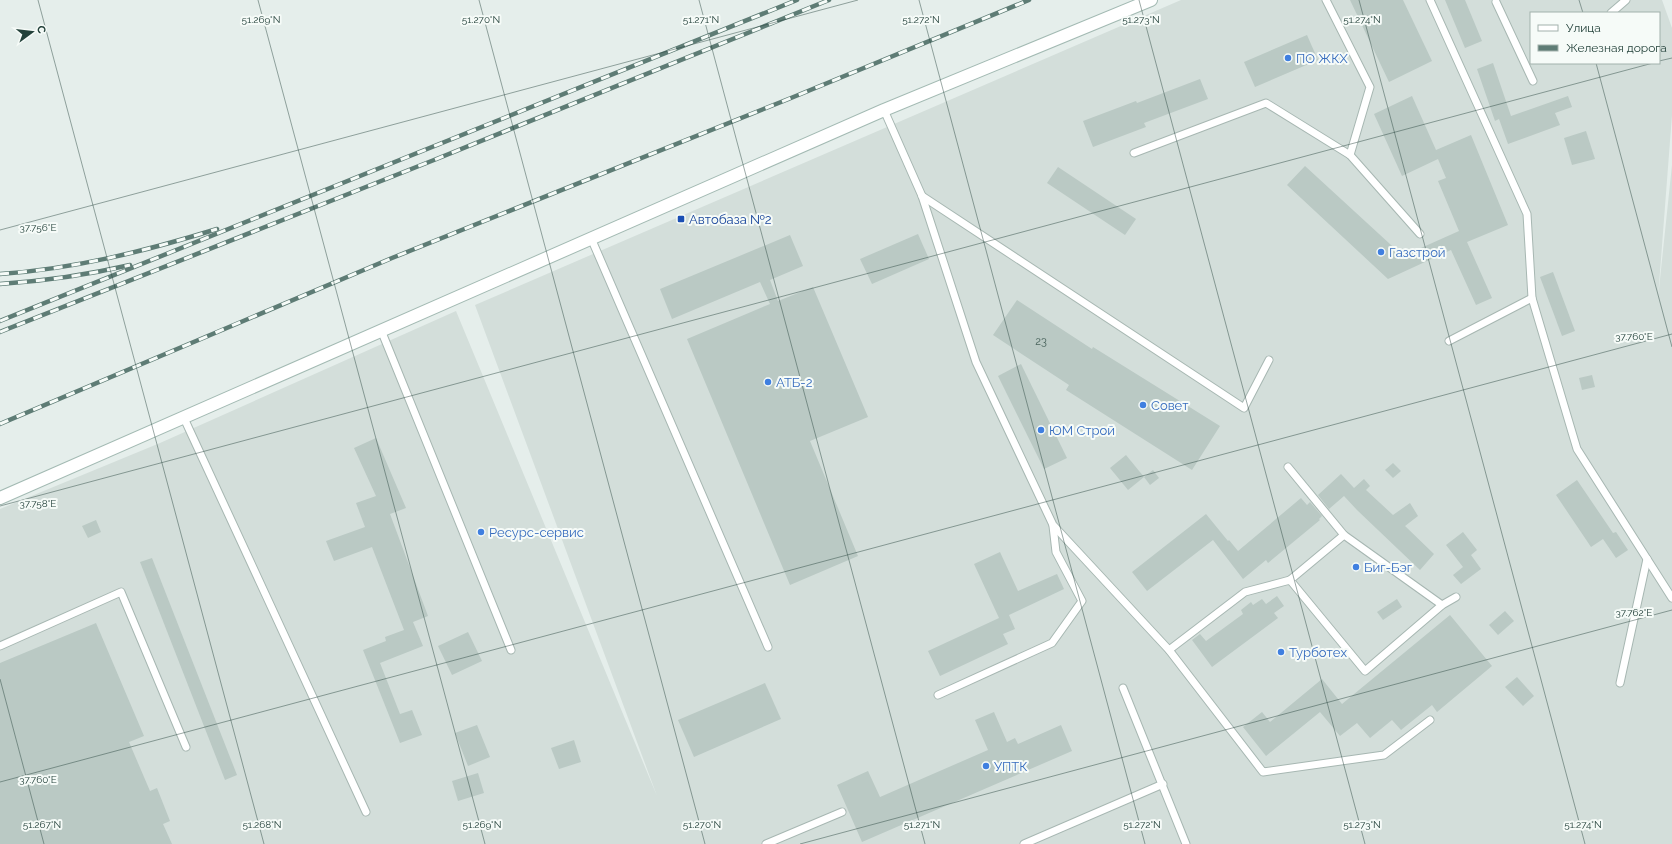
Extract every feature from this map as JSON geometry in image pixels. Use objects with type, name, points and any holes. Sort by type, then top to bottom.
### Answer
[{"type":"street","points":[[0,498],[183,416],[884,110],[1151,0]]},
{"type":"lane","points":[[1326,0],[1370,87],[1350,155]]},
{"type":"lane","points":[[1430,0],[1527,214],[1532,298],[1577,449],[1672,598]]},
{"type":"lane","points":[[1612,12],[1626,0]]},
{"type":"lane","points":[[1496,2],[1528,63],[1533,81]]},
{"type":"lane","points":[[1134,153],[1266,103],[1350,155],[1420,234]]},
{"type":"lane","points":[[884,110],[922,196],[976,362],[1053,525],[1169,650],[1263,772],[1384,755],[1430,720]]},
{"type":"lane","points":[[922,196],[1244,408],[1269,360]]},
{"type":"lane","points":[[591,238],[768,647]]},
{"type":"lane","points":[[1449,341],[1532,298]]},
{"type":"lane","points":[[381,330],[511,650]]},
{"type":"lane","points":[[183,416],[366,812]]},
{"type":"lane","points":[[1288,467],[1344,535],[1442,605]]},
{"type":"lane","points":[[938,695],[1052,643],[1082,601],[1056,552],[1053,525]]},
{"type":"lane","points":[[1169,650],[1245,592],[1290,580],[1344,535]]},
{"type":"lane","points":[[1620,683],[1647,559]]},
{"type":"lane","points":[[1290,580],[1365,671],[1442,605],[1456,597]]},
{"type":"lane","points":[[0,646],[121,592],[186,747]]},
{"type":"lane","points":[[1123,688],[1186,844]]},
{"type":"lane","points":[[1024,844],[1163,784]]},
{"type":"lane","points":[[766,844],[842,812]]},
{"type":"shaded area","points":[[1181,0],[1662,0],[1672,28],[1672,115],[1658,298],[1672,165],[1672,844],[0,844],[0,509],[160,443],[456,311],[657,796],[475,305]]},
{"type":"building","points":[[1350,0],[1403,0],[1432,61],[1389,82]]},
{"type":"building","points":[[1445,0],[1465,0],[1482,41],[1465,48]]},
{"type":"building","points":[[1307,35],[1318,60],[1255,87],[1244,62]]},
{"type":"building","points":[[1493,63],[1511,116],[1568,96],[1572,107],[1555,113],[1560,125],[1508,144],[1499,119],[1495,121],[1477,69]]},
{"type":"building","points":[[1200,79],[1208,99],[1144,123],[1146,127],[1093,147],[1083,121],[1136,101],[1137,103]]},
{"type":"building","points":[[1412,96],[1436,150],[1471,135],[1508,225],[1467,242],[1492,298],[1476,305],[1451,250],[1388,279],[1287,185],[1305,166],[1403,256],[1459,231],[1438,181],[1446,178],[1438,159],[1402,176],[1374,114]]},
{"type":"building","points":[[1586,131],[1595,159],[1572,165],[1564,138]]},
{"type":"building","points":[[1058,167],[1136,219],[1125,235],[1047,183]]},
{"type":"building","points":[[918,234],[929,259],[872,284],[860,259]]},
{"type":"building","points":[[790,235],[803,266],[770,280],[778,301],[813,287],[868,417],[810,441],[858,556],[790,585],[687,339],[770,304],[760,282],[672,319],[660,289]]},
{"type":"building","points":[[1553,272],[1575,331],[1562,336],[1540,277]]},
{"type":"building","points":[[1017,300],[1092,349],[1093,347],[1220,426],[1192,470],[1066,390],[1069,385],[993,335]]},
{"type":"building","points":[[1021,364],[1067,458],[1044,469],[998,376]]},
{"type":"building","points":[[1592,375],[1595,387],[1582,390],[1579,378]]},
{"type":"building","points":[[376,438],[406,508],[390,514],[428,616],[413,622],[423,646],[380,663],[400,714],[412,710],[422,735],[400,743],[363,650],[386,641],[385,637],[404,630],[372,547],[334,561],[326,541],[365,527],[356,503],[376,496],[354,448]]},
{"type":"building","points":[[1126,455],[1144,477],[1128,490],[1110,468]]},
{"type":"building","points":[[1393,463],[1401,471],[1393,478],[1385,470]]},
{"type":"building","points":[[1153,470],[1159,478],[1150,485],[1144,477]]},
{"type":"building","points":[[1341,474],[1354,488],[1364,479],[1370,486],[1366,490],[1393,515],[1410,503],[1418,516],[1405,526],[1434,554],[1420,570],[1344,496],[1329,509],[1318,495]]},
{"type":"building","points":[[1577,480],[1613,533],[1616,532],[1628,550],[1616,558],[1603,539],[1591,547],[1556,495]]},
{"type":"building","points":[[1301,498],[1307,505],[1310,502],[1322,516],[1319,519],[1320,520],[1268,563],[1266,560],[1243,579],[1213,540],[1147,591],[1132,572],[1206,514],[1238,551]]},
{"type":"building","points":[[96,520],[101,532],[88,538],[82,526]]},
{"type":"building","points":[[1463,532],[1477,550],[1471,555],[1481,569],[1461,584],[1453,575],[1463,567],[1446,545]]},
{"type":"building","points":[[1000,552],[1018,591],[1057,574],[1064,589],[1009,615],[1015,629],[1003,634],[1008,644],[940,676],[928,651],[999,618],[974,564]]},
{"type":"building","points":[[152,558],[237,775],[225,780],[140,562]]},
{"type":"building","points":[[1277,596],[1284,606],[1274,613],[1278,618],[1212,667],[1192,640],[1200,634],[1206,641],[1243,614],[1241,610],[1251,602],[1253,605],[1262,599],[1266,604]]},
{"type":"building","points":[[1397,599],[1402,607],[1383,620],[1377,612]]},
{"type":"building","points":[[1505,611],[1514,621],[1498,635],[1489,625]]},
{"type":"building","points":[[1450,615],[1492,666],[1437,712],[1432,705],[1401,730],[1392,720],[1370,738],[1357,723],[1340,736],[1320,712],[1266,756],[1243,727],[1262,712],[1270,722],[1322,679],[1342,704]]},
{"type":"building","points":[[96,623],[144,736],[129,742],[150,791],[157,788],[170,821],[163,824],[172,844],[0,844],[0,663]]},
{"type":"building","points":[[468,632],[482,661],[452,675],[438,646]]},
{"type":"building","points":[[1517,677],[1534,696],[1523,706],[1505,687]]},
{"type":"building","points":[[765,683],[781,719],[694,757],[678,720]]},
{"type":"building","points":[[994,712],[1007,742],[1015,738],[1018,744],[1061,725],[1072,751],[862,842],[837,785],[868,771],[880,797],[988,750],[975,720]]},
{"type":"building","points":[[477,725],[490,757],[468,766],[455,733]]},
{"type":"building","points":[[574,740],[581,762],[559,769],[551,748]]},
{"type":"building","points":[[478,773],[484,793],[458,801],[452,781]]},
{"type":"railway","points":[[0,321],[797,0]]},
{"type":"railway","points":[[0,332],[434,160],[829,0]]},
{"type":"railway","points":[[0,424],[392,258],[791,98],[1029,0]]},
{"type":"railway","points":[[0,274],[28,272],[110,258],[164,245],[217,229]]},
{"type":"railway","points":[[0,284],[65,277],[130,265]]},
{"type":"place","name":"ПО ЖКХ","points":[[1288,58]]},
{"type":"place","name":"Автобаза №2","points":[[681,219]]},
{"type":"place","name":"Газстрой","points":[[1381,252]]},
{"type":"place","name":"АТБ-2","points":[[768,382]]},
{"type":"place","name":"Совет","points":[[1143,405]]},
{"type":"place","name":"ЮМ Строй","points":[[1041,430]]},
{"type":"place","name":"Ресурс-сервис","points":[[481,532]]},
{"type":"place","name":"Биг-Бэг","points":[[1356,567]]},
{"type":"place","name":"Турботех","points":[[1281,652]]},
{"type":"place","name":"УПТК","points":[[986,766]]}]
